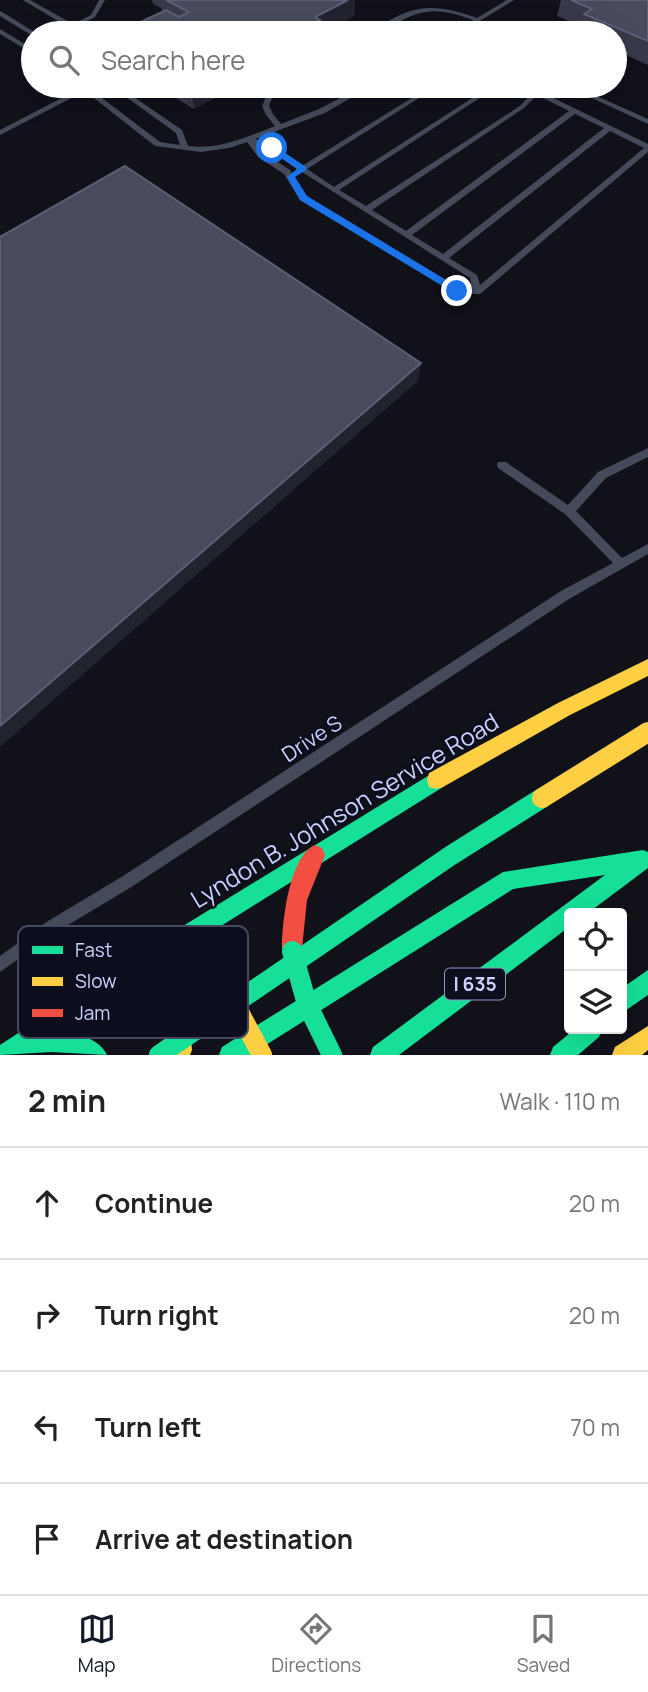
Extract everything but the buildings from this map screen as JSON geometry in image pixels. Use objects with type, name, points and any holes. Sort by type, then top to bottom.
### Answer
[{"type":"main road","name":"Lyndon B. Johnson Service Road","points":[[200,926],[318,850],[488,748],[648,667]]},
{"type":"main road","points":[[248,993],[372,907],[538,799],[648,732]]},
{"type":"main road","points":[[318,850],[298,884],[294,904],[292,948],[295,970],[306,1006],[332,1055]]},
{"type":"main road","points":[[230,1055],[510,879],[645,858]]},
{"type":"main road","name":"I 635","points":[[578,908],[645,858]]},
{"type":"main road","name":"I 635","points":[[381,1055],[564,918]]},
{"type":"main road","points":[[627,998],[648,981]]},
{"type":"main road","points":[[248,1029],[262,1055]]},
{"type":"main road","points":[[561,1055],[585,1034]]},
{"type":"main road","points":[[623,1055],[648,1037]]},
{"type":"main road","name":"Lyndon B. Johnson Service Road","points":[[4,1055],[31,1038]]},
{"type":"main road","points":[[159,1055],[183,1038]]},
{"type":"main road","points":[[23,1043],[43,1040],[76,1044],[96,1055]]},
{"type":"lane","points":[[26,0],[63,21]]},
{"type":"lane","points":[[84,21],[93,16],[102,0]]},
{"type":"lane","points":[[397,21],[412,13],[444,6],[478,20],[511,0]]},
{"type":"lane","points":[[1,16],[21,27]]},
{"type":"lane","points":[[0,31],[21,43]]},
{"type":"lane","points":[[0,133],[64,98]]},
{"type":"lane","points":[[101,98],[158,144],[201,149],[215,149],[249,139],[322,111],[346,98]]},
{"type":"lane","points":[[131,98],[179,132],[184,146]]},
{"type":"lane","points":[[267,98],[267,113],[280,127]]},
{"type":"lane","points":[[291,177],[416,98]]},
{"type":"lane","points":[[334,190],[476,98]]},
{"type":"lane","points":[[366,210],[522,107],[530,98]]},
{"type":"lane","points":[[249,139],[261,155],[291,177],[303,198],[457,291],[477,292],[648,147],[548,98]]},
{"type":"lane","points":[[595,98],[648,122]]},
{"type":"lane","points":[[407,235],[574,111]]},
{"type":"lane","points":[[443,258],[609,128]]},
{"type":"lane","points":[[249,139],[272,148],[334,190],[474,276],[477,292]]},
{"type":"lane","points":[[569,511],[601,475],[648,452]]},
{"type":"lane","points":[[502,465],[569,511],[621,564]]},
{"type":"lane","name":"Drive S","points":[[53,926],[249,803],[565,595],[648,550]]},
{"type":"lane","name":"Drive S","points":[[0,965],[18,952]]},
{"type":"traffic: fast","points":[[202,926],[436,780]]},
{"type":"traffic: fast","points":[[248,994],[450,856],[542,798]]},
{"type":"traffic: fast","points":[[230,1055],[510,879],[643,860]]},
{"type":"traffic: fast","points":[[578,908],[638,863]]},
{"type":"traffic: fast","points":[[381,1055],[564,918]]},
{"type":"traffic: fast","points":[[292,951],[307,1004],[332,1055]]},
{"type":"traffic: fast","points":[[627,998],[648,981]]},
{"type":"traffic: fast","points":[[561,1055],[585,1034]]},
{"type":"traffic: fast","points":[[4,1055],[30,1038]]},
{"type":"traffic: fast","points":[[159,1055],[184,1038]]},
{"type":"traffic: fast","points":[[23,1043],[70,1043],[96,1055]]},
{"type":"traffic: slow","points":[[436,780],[564,709],[648,667]]},
{"type":"traffic: slow","points":[[542,798],[648,732]]},
{"type":"traffic: slow","points":[[248,1029],[262,1055]]},
{"type":"traffic: slow","points":[[623,1055],[648,1037]]},
{"type":"traffic: slow","points":[[180,1038],[181,1050]]},
{"type":"traffic: jam","points":[[292,948],[297,900],[315,855]]},
{"type":"route","points":[[272,148],[303,169],[291,177],[303,198],[457,291]]}]
